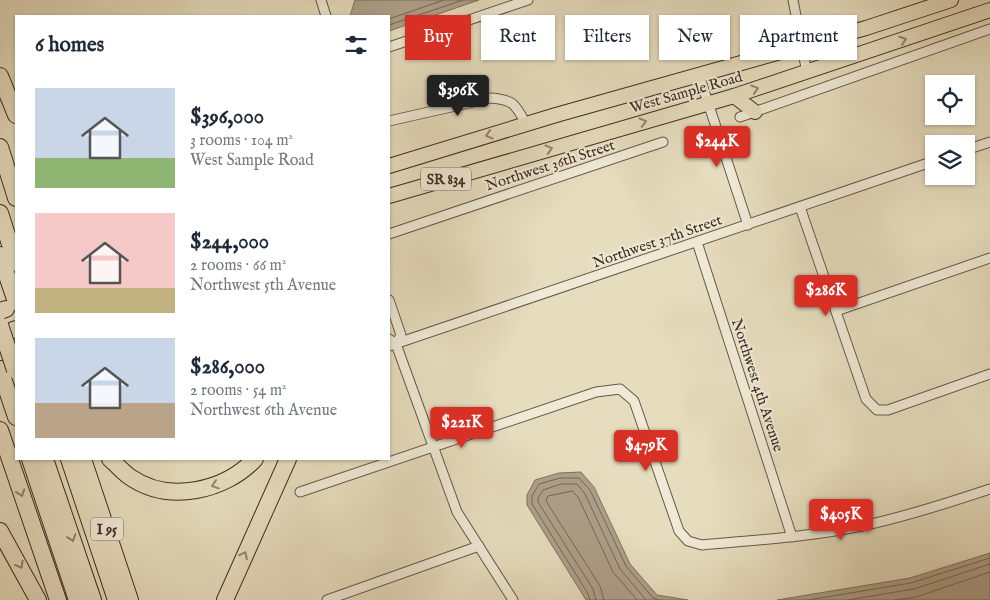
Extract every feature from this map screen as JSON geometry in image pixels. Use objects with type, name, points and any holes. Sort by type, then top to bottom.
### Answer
[{"type":"highway","points":[[0,76],[15,113]]},
{"type":"highway","points":[[0,147],[15,195]]},
{"type":"highway","points":[[0,212],[7,262],[8,307]]},
{"type":"highway","points":[[9,330],[8,372],[15,411]]},
{"type":"highway","points":[[0,430],[58,600]]},
{"type":"highway","points":[[30,460],[77,600]]},
{"type":"highway","points":[[45,460],[93,600]]},
{"type":"highway","points":[[69,460],[116,600]]},
{"type":"highway","name":"I 95","points":[[83,460],[130,600]]},
{"type":"highway","points":[[111,460],[131,478],[152,487],[176,491],[201,489],[223,483],[241,472],[254,460]]},
{"type":"highway","points":[[225,600],[232,579],[288,460]]},
{"type":"highway","points":[[0,531],[38,600]]},
{"type":"main road","name":"West Sample Road","points":[[857,30],[951,0]]},
{"type":"main road","name":"West Sample Road","points":[[390,196],[734,96],[990,10]]},
{"type":"main road","name":"West Sample Road","points":[[390,166],[526,124],[753,60]]},
{"type":"main road","points":[[734,96],[755,112]]},
{"type":"street","points":[[321,0],[326,15]]},
{"type":"street","points":[[390,47],[528,0]]},
{"type":"street","points":[[793,0],[795,15]]},
{"type":"street","points":[[740,117],[990,29]]},
{"type":"street","points":[[804,60],[807,73]]},
{"type":"street","points":[[699,75],[748,225]]},
{"type":"street","points":[[390,121],[491,98],[506,99],[514,104],[526,124]]},
{"type":"street","name":"Northwest 36th Street","points":[[390,234],[663,142]]},
{"type":"street","points":[[975,147],[990,142]]},
{"type":"street","name":"Northwest 37th Street","points":[[391,343],[748,225],[925,164]]},
{"type":"street","points":[[800,207],[866,399],[877,410],[888,410],[990,374]]},
{"type":"street","name":"Northwest 4th Avenue","points":[[697,242],[792,537]]},
{"type":"street","points":[[836,311],[990,258]]},
{"type":"street","points":[[390,303],[401,335],[391,343],[433,446],[457,512],[513,600]]},
{"type":"street","points":[[300,492],[596,392],[620,389],[634,401],[680,531],[688,541],[702,545],[792,537],[870,524],[914,513],[990,489]]},
{"type":"street","points":[[327,600],[479,546]]},
{"type":"water","points":[[355,0],[479,0],[435,15],[405,15],[405,25],[390,31],[390,15],[350,15]]},
{"type":"water","points":[[581,472],[594,487],[630,564],[657,595],[688,600],[586,600],[527,505],[527,495],[535,480],[559,473]]},
{"type":"water","points":[[990,553],[990,600],[777,600],[910,578]]}]
